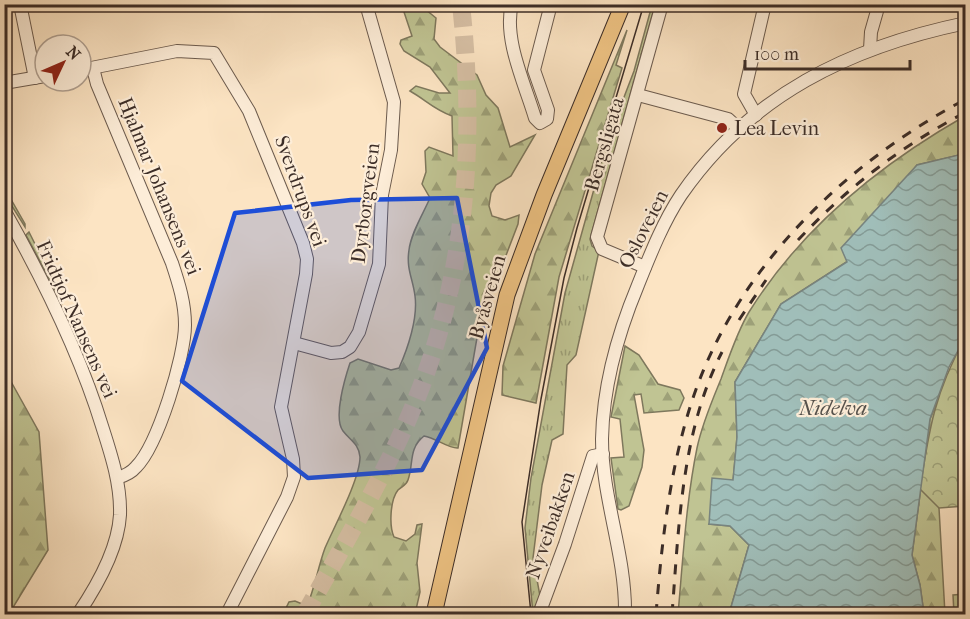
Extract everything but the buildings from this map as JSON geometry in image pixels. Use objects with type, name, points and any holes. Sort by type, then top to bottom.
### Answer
[{"type":"main road","name":"Byåsveien","points":[[434,615],[507,295],[544,195],[623,4]]},
{"type":"street","points":[[20,4],[33,51]]},
{"type":"street","name":"Dyrborgveien","points":[[294,343],[331,353],[342,352],[350,347],[358,335],[379,264],[382,195],[391,150],[394,102],[366,4]]},
{"type":"street","points":[[512,4],[508,18],[516,53],[535,118],[540,123],[548,119],[548,110],[534,70],[551,4]]},
{"type":"street","name":"Bergsligata","points":[[645,267],[602,249],[597,237],[662,4]]},
{"type":"street","points":[[756,115],[744,94],[765,4]]},
{"type":"street","points":[[870,49],[871,32],[879,4]]},
{"type":"street","name":"Osloveien","points":[[625,615],[622,569],[610,520],[603,454],[604,415],[611,372],[624,318],[645,267],[681,196],[739,129],[823,69],[870,49],[966,23]]},
{"type":"street","name":"Sverdrups vei","points":[[93,68],[177,51],[209,51],[219,58],[266,147],[283,200],[305,251],[306,274],[281,407],[293,459],[292,485],[227,615]]},
{"type":"street","points":[[4,83],[33,78]]},
{"type":"street","name":"Hjalmar Johansens vei","points":[[93,78],[172,263],[181,290],[185,321],[183,351],[171,394],[143,458],[127,475],[117,478]]},
{"type":"street","points":[[638,95],[728,119],[739,129]]},
{"type":"street","name":"Fridtjof Nansens vei","points":[[4,210],[59,316],[90,386],[117,478],[120,516],[116,537],[96,588],[78,615]]},
{"type":"street","name":"Nyveibakken","points":[[539,615],[566,544],[593,456],[603,454]]},
{"type":"highlighted area","points":[[457,198],[487,348],[422,470],[308,478],[182,381],[235,213],[351,200]]},
{"type":"green space","points":[[408,5],[420,5],[436,18],[434,39],[440,47],[477,75],[486,95],[498,108],[510,147],[535,135],[511,176],[496,185],[491,193],[489,206],[492,216],[505,220],[519,215],[518,224],[479,326],[458,448],[424,436],[413,451],[407,482],[398,490],[393,500],[391,520],[394,537],[406,541],[415,534],[417,525],[422,524],[417,563],[420,592],[415,614],[283,614],[289,602],[295,601],[307,606],[325,548],[356,478],[360,457],[358,449],[343,431],[339,417],[345,378],[350,363],[358,359],[391,370],[399,368],[409,342],[416,305],[409,268],[409,250],[415,230],[430,198],[422,184],[426,172],[425,151],[429,147],[453,156],[452,116],[410,91],[416,86],[439,93],[450,93],[430,67],[404,51],[400,44],[401,40],[412,36],[403,9]]},
{"type":"green space","points":[[652,5],[655,5],[590,239],[592,246],[599,251],[576,355],[567,365],[563,434],[552,440],[542,485],[533,558],[540,596],[536,614],[533,614],[525,528],[531,478],[565,293],[608,139],[634,71]]},
{"type":"green space","points":[[627,30],[616,65],[622,68],[559,277],[536,403],[502,395],[503,366],[535,254]]},
{"type":"green space","points":[[965,116],[964,154],[917,165],[848,261],[781,304],[735,382],[737,437],[733,481],[709,524],[730,526],[749,545],[729,614],[678,614],[687,510],[699,439],[734,345],[749,312],[793,252],[845,200],[902,155]]},
{"type":"green space","points":[[4,187],[25,224],[25,227],[5,195]]},
{"type":"green space","points":[[29,232],[63,300],[62,303],[26,235]]},
{"type":"green space","points":[[965,338],[939,508],[945,614],[924,614],[920,585],[912,555],[930,419]]},
{"type":"green space","points":[[965,338],[965,506],[939,508],[920,489],[923,468],[930,429],[940,394]]},
{"type":"green space","points":[[625,346],[639,355],[658,384],[680,390],[684,398],[679,410],[644,413],[641,394],[634,395],[644,450],[642,467],[629,506],[621,510],[618,509],[611,458],[624,457],[620,419],[611,417]]},
{"type":"green space","points":[[4,369],[39,432],[48,550],[9,614],[4,614]]},
{"type":"green space","points":[[965,594],[965,614],[954,614],[953,595]]},
{"type":"water","name":"Nidelva","points":[[965,140],[965,338],[949,367],[930,419],[912,555],[920,585],[924,614],[729,614],[749,545],[730,526],[709,524],[712,478],[733,480],[737,437],[735,382],[781,304],[847,262],[841,248],[917,165],[963,154]]},
{"type":"tunnel","points":[[305,614],[357,522],[394,450],[425,375],[441,324],[462,220],[466,166],[466,59],[461,4]]},
{"type":"tram line","points":[[531,614],[522,522],[541,399],[564,278],[577,228],[644,4]]},
{"type":"railway","points":[[656,614],[668,503],[686,421],[694,395],[714,348],[739,303],[768,261],[802,222],[840,186],[922,124],[966,99]]},
{"type":"railway","points":[[798,240],[836,202],[876,169],[919,139],[966,112]]},
{"type":"railway","points":[[739,320],[766,280]]},
{"type":"railway","points":[[672,614],[680,514],[690,447],[708,383],[722,352]]},
{"type":"place","name":"Lea Levin","points":[[722,128]]}]
